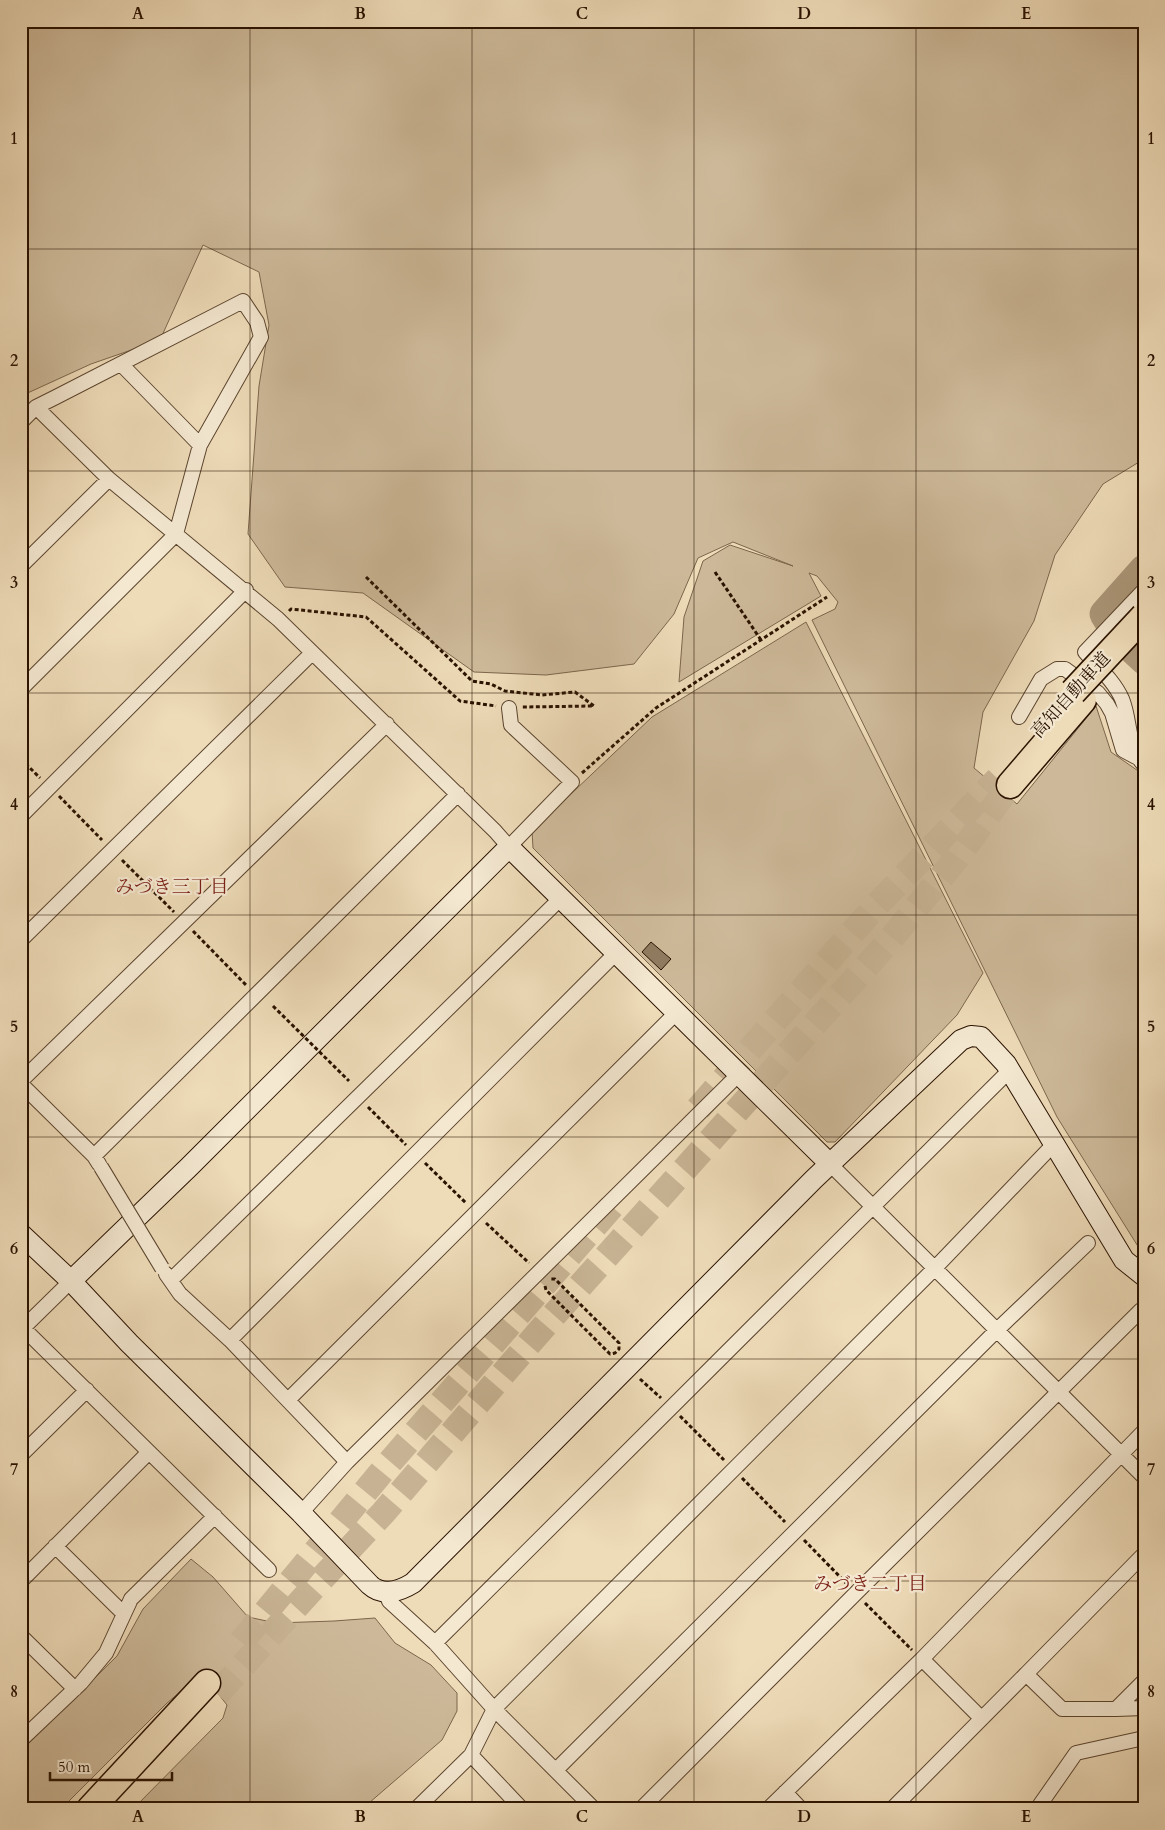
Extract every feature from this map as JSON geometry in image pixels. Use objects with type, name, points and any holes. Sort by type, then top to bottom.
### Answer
[{"type":"highway","name":"高知自動車道","points":[[1005,780],[1144,616]]},
{"type":"highway","name":"高知自動車道","points":[[1078,696],[1144,631]]},
{"type":"highway","points":[[90,1809],[212,1689],[111,1809]]},
{"type":"street","points":[[21,422],[36,408],[243,301],[258,322],[261,337],[200,444],[176,534],[21,689]]},
{"type":"street","points":[[121,364],[200,444]]},
{"type":"street","points":[[36,408],[109,479],[278,618],[458,794],[616,954],[1144,1477]]},
{"type":"street","points":[[21,566],[109,479]]},
{"type":"street","points":[[21,816],[246,590]]},
{"type":"street","points":[[1140,761],[1133,750],[1126,712],[1121,698],[1113,683],[1085,652],[1144,590]]},
{"type":"street","points":[[21,940],[312,653]]},
{"type":"street","points":[[1019,717],[1041,679],[1057,669],[1064,669],[1098,693],[1112,714],[1123,750],[1140,761]]},
{"type":"street","points":[[269,1570],[22,1328],[189,1168],[572,782],[511,725],[509,708]]},
{"type":"street","points":[[347,1462],[230,1340],[180,1294],[97,1162],[21,1083],[387,724]]},
{"type":"street","points":[[97,1162],[256,995],[458,794]]},
{"type":"street","points":[[171,1280],[560,898]]},
{"type":"street","points":[[230,1340],[616,954]]},
{"type":"street","points":[[288,1400],[676,1013]]},
{"type":"street","points":[[21,1234],[71,1281],[129,1343],[301,1513],[370,1585],[385,1591],[402,1590],[413,1582],[830,1164],[961,1040],[971,1036],[981,1037],[1010,1070],[1124,1260],[1144,1276]]},
{"type":"street","points":[[435,1643],[1010,1070]]},
{"type":"street","points":[[301,1513],[347,1462],[541,1276],[738,1075]]},
{"type":"street","points":[[416,1809],[470,1755],[494,1709],[734,1470],[1054,1144]]},
{"type":"street","points":[[556,1770],[997,1330],[1088,1243]]},
{"type":"street","points":[[641,1809],[1141,1310]]},
{"type":"street","points":[[21,1455],[87,1390]]},
{"type":"street","points":[[768,1809],[918,1656],[1144,1431]]},
{"type":"street","points":[[21,1580],[149,1452]]},
{"type":"street","points":[[21,1740],[75,1689],[106,1653],[131,1599],[215,1516]]},
{"type":"street","points":[[55,1546],[123,1613]]},
{"type":"street","points":[[892,1809],[1144,1554]]},
{"type":"street","points":[[385,1591],[389,1602],[435,1643],[494,1709],[594,1809]]},
{"type":"street","points":[[21,1636],[75,1689]]},
{"type":"street","points":[[918,1656],[981,1718]]},
{"type":"street","points":[[1026,1674],[1062,1709],[1144,1708]]},
{"type":"street","points":[[1116,1709],[1144,1681]]},
{"type":"street","points":[[1037,1809],[1076,1753],[1144,1738]]},
{"type":"street","points":[[470,1755],[522,1809]]},
{"type":"street","points":[[785,1792],[801,1809]]},
{"type":"path","points":[[715,572],[761,640]]},
{"type":"path","points":[[278,618],[291,609],[366,617],[460,701],[509,708],[594,706],[575,692],[542,695],[505,691],[491,684],[472,681],[366,577]]},
{"type":"path","points":[[572,782],[656,708],[828,597]]},
{"type":"path","points":[[21,759],[256,995],[273,1006],[349,1081],[358,1097],[541,1276],[546,1290],[610,1354],[616,1353],[619,1349],[619,1342],[555,1279],[541,1276]]},
{"type":"path","points":[[638,1377],[671,1407],[918,1656]]},
{"type":"shaded area","points":[[21,21],[1144,21],[1144,459],[1103,484],[1055,555],[1034,621],[983,712],[974,768],[1017,804],[1096,706],[1111,752],[1144,775],[1144,1256],[1057,1117],[812,620],[835,609],[838,602],[817,576],[809,573],[821,596],[679,682],[684,617],[703,561],[730,545],[793,566],[733,542],[698,558],[674,614],[634,664],[546,675],[474,672],[363,593],[285,587],[248,534],[259,386],[269,325],[259,272],[203,245],[160,340],[91,364],[21,396]]},
{"type":"shaded area","points":[[806,622],[983,973],[957,1015],[835,1142],[827,1142],[533,848],[532,831],[652,717]]},
{"type":"shaded area","points":[[191,1559],[213,1577],[248,1617],[276,1623],[375,1618],[395,1643],[431,1665],[457,1693],[457,1711],[442,1740],[362,1809],[133,1809],[223,1718],[227,1705],[202,1673],[166,1704],[61,1809],[21,1809],[21,1751],[117,1656],[143,1609]]},
{"type":"building","points":[[651,942],[671,959],[661,970],[642,952]]},
{"type":"waterway","points":[[1144,569],[1104,614],[1117,635],[1144,660]]},
{"type":"tunnel","points":[[698,1109],[873,909],[998,779]]},
{"type":"tunnel","points":[[217,1694],[383,1513],[546,1324],[890,940],[956,859],[1010,785]]},
{"type":"tunnel","points":[[241,1642],[384,1469],[612,1206]]},
{"type":"district","name":"みづき三丁目","points":[[172,887]]},
{"type":"district","name":"みづき二丁目","points":[[870,1584]]}]
